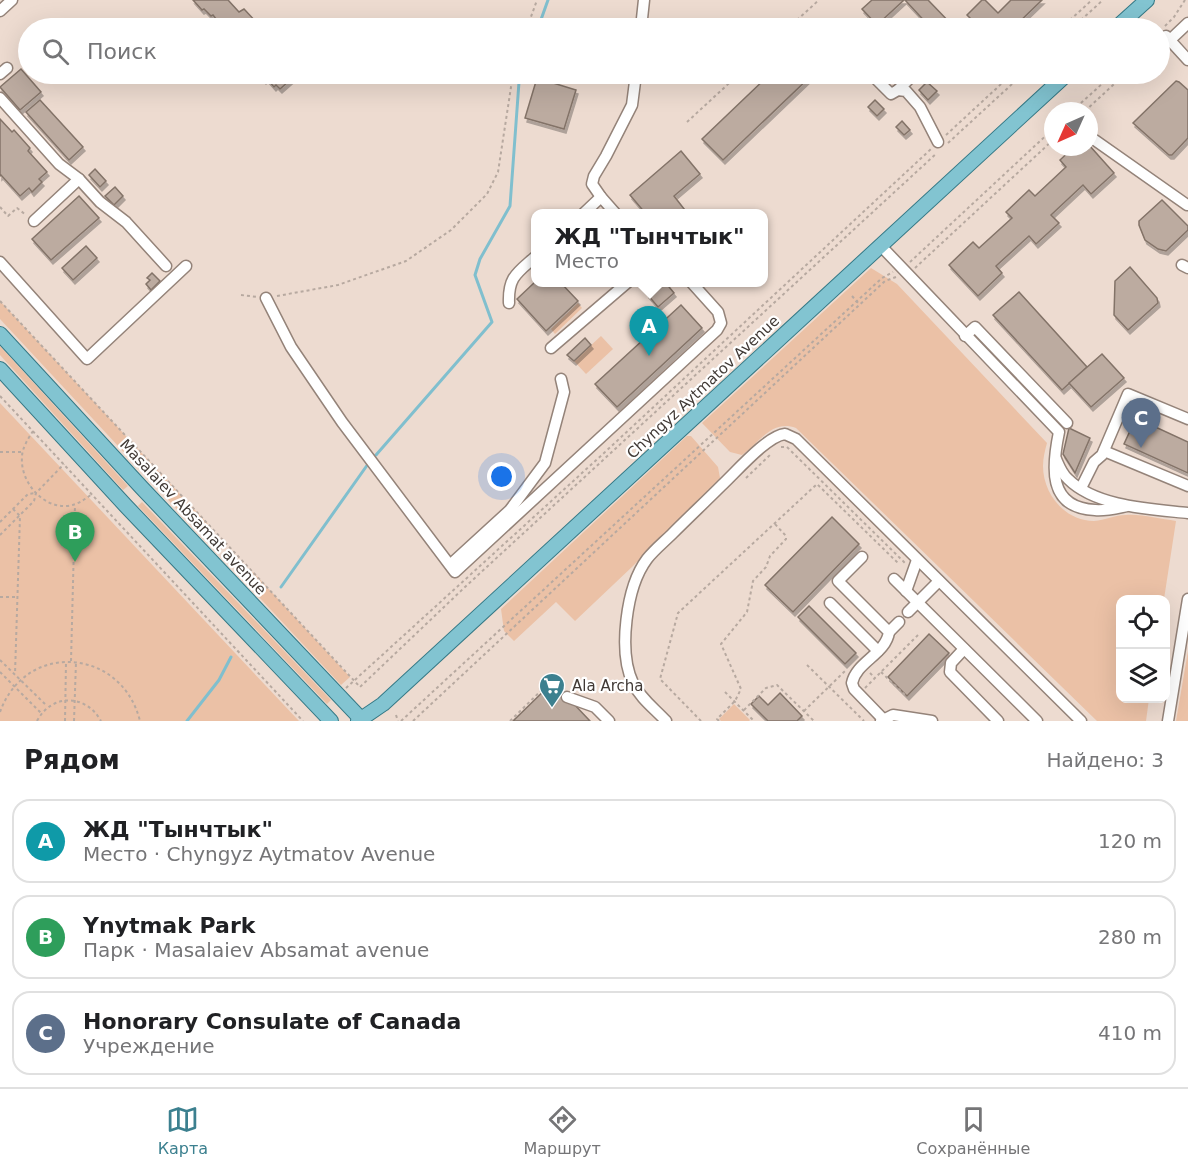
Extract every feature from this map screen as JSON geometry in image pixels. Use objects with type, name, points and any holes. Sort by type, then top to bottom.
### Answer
[{"type":"main road","points":[[1127,18],[1147,0]]},
{"type":"main road","name":"Chyngyz Aytmatov Avenue","points":[[360,720],[382,704],[1056,84]]},
{"type":"main road","name":"Masalaiev Absamat avenue","points":[[0,334],[360,720]]},
{"type":"main road","points":[[0,369],[125,505],[331,721]]},
{"type":"main road","points":[[125,505],[142,488]]},
{"type":"street","points":[[0,11],[12,0]]},
{"type":"street","points":[[642,18],[644,0]]},
{"type":"street","points":[[1170,33],[1188,23]]},
{"type":"street","points":[[1170,41],[1188,60]]},
{"type":"street","points":[[612,209],[593,187],[594,176],[632,105],[635,84]]},
{"type":"street","points":[[881,84],[891,94],[904,84]]},
{"type":"street","points":[[898,90],[906,91],[920,107],[938,142]]},
{"type":"street","points":[[0,98],[59,164],[79,179],[100,202],[126,222],[166,266]]},
{"type":"street","points":[[1098,142],[1187,205]]},
{"type":"street","points":[[34,221],[79,179]]},
{"type":"street","points":[[588,209],[601,197]]},
{"type":"street","points":[[880,245],[1059,432],[1053,471],[1055,483],[1064,497],[1082,509],[1102,510],[1127,506]]},
{"type":"street","points":[[509,303],[509,284],[531,261]]},
{"type":"street","points":[[0,262],[87,358],[186,266]]},
{"type":"street","points":[[551,348],[622,287]]},
{"type":"street","points":[[453,568],[712,336],[721,322],[720,317],[696,287]]},
{"type":"street","points":[[266,298],[291,346],[342,422],[453,568]]},
{"type":"street","points":[[965,336],[975,327],[1067,423]]},
{"type":"street","points":[[453,568],[510,510],[545,463],[564,392],[561,379]]},
{"type":"street","points":[[1081,488],[1094,462],[1104,452],[1128,394],[1188,419]]},
{"type":"street","points":[[666,721],[639,693],[633,684],[626,663],[630,603],[636,580],[651,554],[772,438],[786,434],[796,439],[1081,721]]},
{"type":"street","points":[[1104,452],[1188,486]]},
{"type":"street","points":[[1056,459],[1067,478],[1081,488],[1127,506],[1188,513]]},
{"type":"street","points":[[1064,497],[1067,489],[1081,488]]},
{"type":"street","points":[[1081,488],[1088,501],[1082,509]]},
{"type":"street","points":[[862,557],[838,581],[889,632]]},
{"type":"street","points":[[906,591],[917,560]]},
{"type":"street","points":[[894,579],[1037,721]]},
{"type":"street","points":[[909,612],[939,581]]},
{"type":"street","points":[[1168,721],[1188,599]]},
{"type":"street","points":[[830,603],[878,651]]},
{"type":"street","points":[[898,622],[889,632],[888,640],[853,678],[854,689],[882,720],[893,715],[932,721]]},
{"type":"street","points":[[964,649],[951,663],[950,672],[998,721]]},
{"type":"street","points":[[568,694],[595,706],[609,721]]},
{"type":"path","points":[[531,18],[537,0]]},
{"type":"path","points":[[799,18],[819,0]]},
{"type":"path","points":[[1072,18],[1092,0]]},
{"type":"path","points":[[1083,18],[1103,0]]},
{"type":"path","points":[[1170,25],[1185,0]]},
{"type":"path","points":[[241,295],[266,298],[338,285],[406,261],[451,230],[487,194],[498,172],[511,84]]},
{"type":"path","points":[[687,122],[728,84]]},
{"type":"path","points":[[345,689],[579,476],[1001,84]]},
{"type":"path","points":[[0,301],[360,687],[465,587],[1012,84]]},
{"type":"path","points":[[1082,102],[1102,84]]},
{"type":"path","points":[[1095,102],[1114,84]]},
{"type":"path","points":[[413,721],[885,281],[903,270],[1044,137]]},
{"type":"path","points":[[396,715],[400,721],[882,278],[903,270],[912,270],[1044,148]]},
{"type":"path","points":[[0,207],[8,216],[17,208],[34,221]]},
{"type":"path","points":[[815,257],[820,263]]},
{"type":"path","points":[[852,296],[860,305]]},
{"type":"path","points":[[0,396],[303,721]]},
{"type":"path","points":[[33,431],[22,452],[23,471],[29,485],[36,493],[58,506],[75,505],[92,494]]},
{"type":"path","points":[[0,452],[22,452]]},
{"type":"path","points":[[0,535],[34,501],[36,493],[64,464]]},
{"type":"path","points":[[701,721],[660,679],[678,613],[817,484],[899,564]]},
{"type":"path","points":[[0,522],[28,494],[36,493]]},
{"type":"path","points":[[70,662],[75,505]]},
{"type":"path","points":[[13,509],[20,516],[15,675]]},
{"type":"path","points":[[719,721],[717,719],[735,701],[741,689],[721,644],[747,612],[753,581],[766,567],[770,556],[786,539],[786,536],[774,524]]},
{"type":"path","points":[[0,597],[17,597]]},
{"type":"path","points":[[859,694],[918,635]]},
{"type":"path","points":[[0,660],[48,707]]},
{"type":"path","points":[[65,721],[66,662]]},
{"type":"path","points":[[74,721],[76,662]]},
{"type":"path","points":[[0,712],[6,698],[21,680],[45,666],[76,662],[95,667],[118,681],[131,696],[140,721]]},
{"type":"path","points":[[807,665],[861,720]]},
{"type":"path","points":[[804,711],[849,666]]},
{"type":"path","points":[[0,672],[42,714]]},
{"type":"path","points":[[882,672],[905,695]]},
{"type":"path","points":[[510,721],[552,680],[568,694]]},
{"type":"path","points":[[744,710],[773,684],[780,687],[814,721]]},
{"type":"path","points":[[725,692],[753,721]]},
{"type":"path","points":[[37,721],[48,707],[65,700],[74,700],[93,709],[101,721]]},
{"type":"shaded area","points":[[871,268],[897,284],[1047,443],[1043,460],[1044,476],[1051,496],[1065,511],[1083,520],[1094,521],[1132,515],[1176,521],[1165,595],[1116,595],[1116,703],[1148,703],[1146,721],[1097,721],[796,428],[787,426],[773,429],[742,455],[730,452],[702,423]]},
{"type":"shaded area","points":[[0,301],[208,524],[201,530],[185,518],[0,319]]},
{"type":"shaded area","points":[[578,303],[582,308],[555,334],[551,329]]},
{"type":"shaded area","points":[[601,336],[613,349],[586,374],[574,361]]},
{"type":"shaded area","points":[[0,346],[128,486],[123,490],[0,355]]},
{"type":"shaded area","points":[[0,403],[299,721],[0,721]]},
{"type":"shaded area","points":[[687,436],[691,436],[718,467],[720,478],[575,621],[556,602],[514,641],[504,631],[501,609]]},
{"type":"shaded area","points":[[142,502],[331,700],[327,704],[138,506]]},
{"type":"shaded area","points":[[253,572],[350,677],[341,685],[258,596],[247,577]]},
{"type":"shaded area","points":[[1188,651],[1188,721],[1176,721]]},
{"type":"shaded area","points":[[734,704],[749,721],[721,721],[719,719]]},
{"type":"building","points":[[193,0],[228,0],[239,12],[244,9],[252,18],[215,18],[204,9],[202,10]]},
{"type":"building","points":[[872,0],[904,0],[885,18],[870,18],[862,9]]},
{"type":"building","points":[[905,0],[928,0],[945,18],[922,18]]},
{"type":"building","points":[[982,0],[985,0],[998,13],[1011,0],[1042,0],[1023,18],[970,18],[967,15]]},
{"type":"building","points":[[18,72],[18,84],[34,84],[41,92],[20,110],[0,87]]},
{"type":"building","points":[[1176,81],[1188,90],[1188,138],[1172,155],[1169,155],[1133,123]]},
{"type":"building","points":[[271,84],[286,84],[280,89],[276,85],[274,87]]},
{"type":"building","points":[[535,84],[556,84],[576,90],[564,129],[525,118]]},
{"type":"building","points":[[760,84],[803,84],[723,160],[702,139]]},
{"type":"building","points":[[925,84],[929,84],[937,91],[928,100],[919,90]]},
{"type":"building","points":[[40,100],[83,147],[69,160],[26,112]]},
{"type":"building","points":[[875,100],[884,109],[877,116],[868,107]]},
{"type":"building","points":[[0,119],[12,132],[14,130],[30,148],[28,151],[47,172],[39,179],[42,182],[32,192],[29,188],[20,196],[0,176]]},
{"type":"building","points":[[902,121],[910,130],[904,135],[896,127]]},
{"type":"building","points":[[681,151],[700,174],[674,196],[684,209],[642,209],[630,195]]},
{"type":"building","points":[[1098,155],[1114,173],[1091,194],[1083,185],[1051,215],[1059,223],[1036,244],[1029,236],[996,266],[1002,273],[978,296],[949,265],[973,242],[979,248],[1012,218],[1006,212],[1029,190],[1035,196],[1066,167],[1060,160],[1064,156]]},
{"type":"building","points":[[95,169],[106,181],[100,187],[89,175]]},
{"type":"building","points":[[115,187],[123,196],[114,205],[105,196]]},
{"type":"building","points":[[79,196],[99,218],[51,260],[32,239]]},
{"type":"building","points":[[1162,200],[1188,226],[1188,230],[1166,251],[1158,249],[1145,240],[1139,225],[1139,221]]},
{"type":"building","points":[[86,246],[97,258],[73,280],[62,268]]},
{"type":"building","points":[[1130,267],[1157,298],[1158,303],[1128,330],[1114,315],[1115,281]]},
{"type":"building","points":[[152,273],[160,281],[151,290],[146,284],[150,280],[147,278]]},
{"type":"building","points":[[531,286],[565,287],[578,301],[546,331],[517,299]]},
{"type":"building","points":[[654,287],[669,287],[674,293],[658,307],[647,294]]},
{"type":"building","points":[[1019,292],[1087,367],[1062,390],[993,315]]},
{"type":"building","points":[[681,305],[702,328],[617,407],[595,384]]},
{"type":"building","points":[[585,338],[591,345],[574,361],[567,355]]},
{"type":"building","points":[[1102,354],[1124,378],[1091,407],[1069,383]]},
{"type":"building","points":[[1136,418],[1188,442],[1188,473],[1124,444]]},
{"type":"building","points":[[1069,428],[1090,438],[1075,473],[1063,454]]},
{"type":"building","points":[[832,517],[859,544],[793,612],[765,585]]},
{"type":"building","points":[[809,606],[856,653],[845,664],[798,617]]},
{"type":"building","points":[[929,634],[949,653],[907,696],[888,677]]},
{"type":"building","name":"Ala Archa","points":[[553,682],[590,721],[513,721]]},
{"type":"building","points":[[780,693],[802,716],[797,721],[768,721],[751,704],[759,696],[768,705]]},
{"type":"waterway","points":[[542,18],[548,0]]},
{"type":"waterway","points":[[376,455],[492,322],[475,275],[480,259],[510,206],[519,84]]},
{"type":"waterway","points":[[281,587],[368,464]]},
{"type":"waterway","points":[[187,721],[219,680],[231,657]]},
{"type":"place","name":"ЖД \"Тынчтык\"","points":[[649,356]]},
{"type":"place","name":"Honorary Consulate of Canada","points":[[1141,448]]},
{"type":"place","name":"Ynytmak Park","points":[[75,562]]},
{"type":"place","name":"Ala Archa","points":[[552,709]]}]
